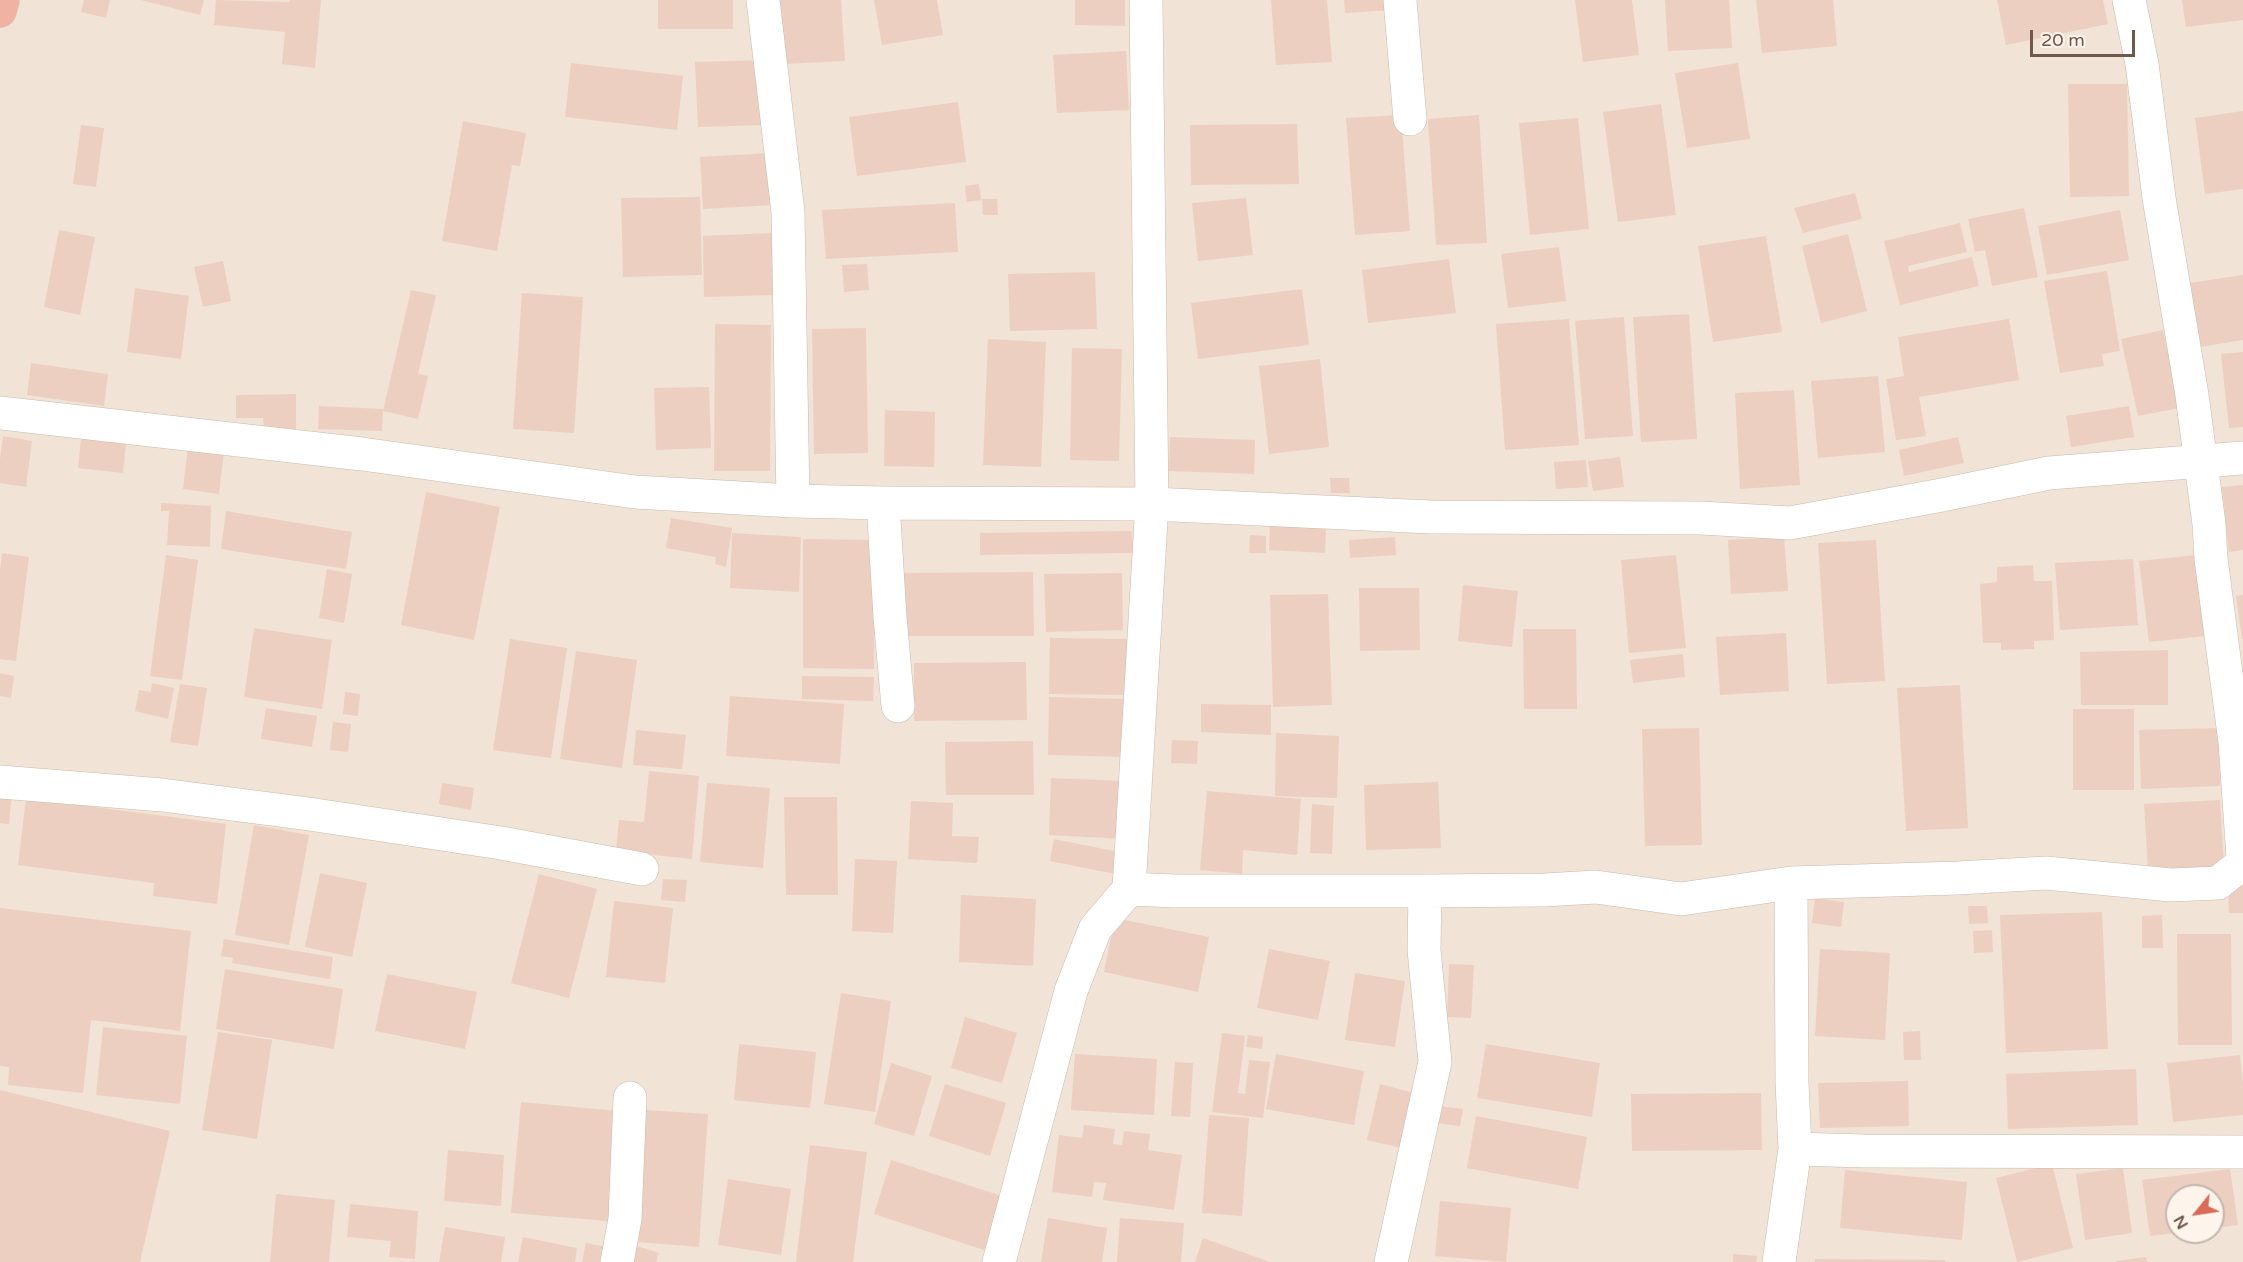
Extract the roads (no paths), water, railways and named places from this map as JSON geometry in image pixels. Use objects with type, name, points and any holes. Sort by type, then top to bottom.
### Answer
[{"type":"highway","points":[[0,11],[3,0]]},
{"type":"street","points":[[763,0],[788,212],[793,501]]},
{"type":"street","points":[[999,1262],[1071,991],[1095,929],[1129,889],[1152,504],[1146,0]]},
{"type":"street","points":[[1400,0],[1410,119]]},
{"type":"street","points":[[2129,0],[2142,64],[2159,198],[2193,395],[2199,462],[2235,742],[2243,857]]},
{"type":"street","points":[[0,413],[362,454],[635,492],[793,501],[1152,504],[1431,517],[1701,518],[1790,523],[2049,473],[2243,458]]},
{"type":"street","points":[[883,503],[898,706]]},
{"type":"street","points":[[0,782],[162,795],[309,814],[501,843],[642,869]]},
{"type":"street","points":[[1129,889],[1425,891],[1596,888],[1681,899],[1791,883],[2046,873],[2171,885],[2218,883],[2243,863]]},
{"type":"street","points":[[1779,1262],[1795,1149],[1792,1082],[1791,883]]},
{"type":"street","points":[[1390,1262],[1435,1062],[1424,950],[1425,891]]},
{"type":"street","points":[[617,1262],[625,1219],[630,1098]]},
{"type":"street","points":[[1795,1149],[2243,1152]]}]
